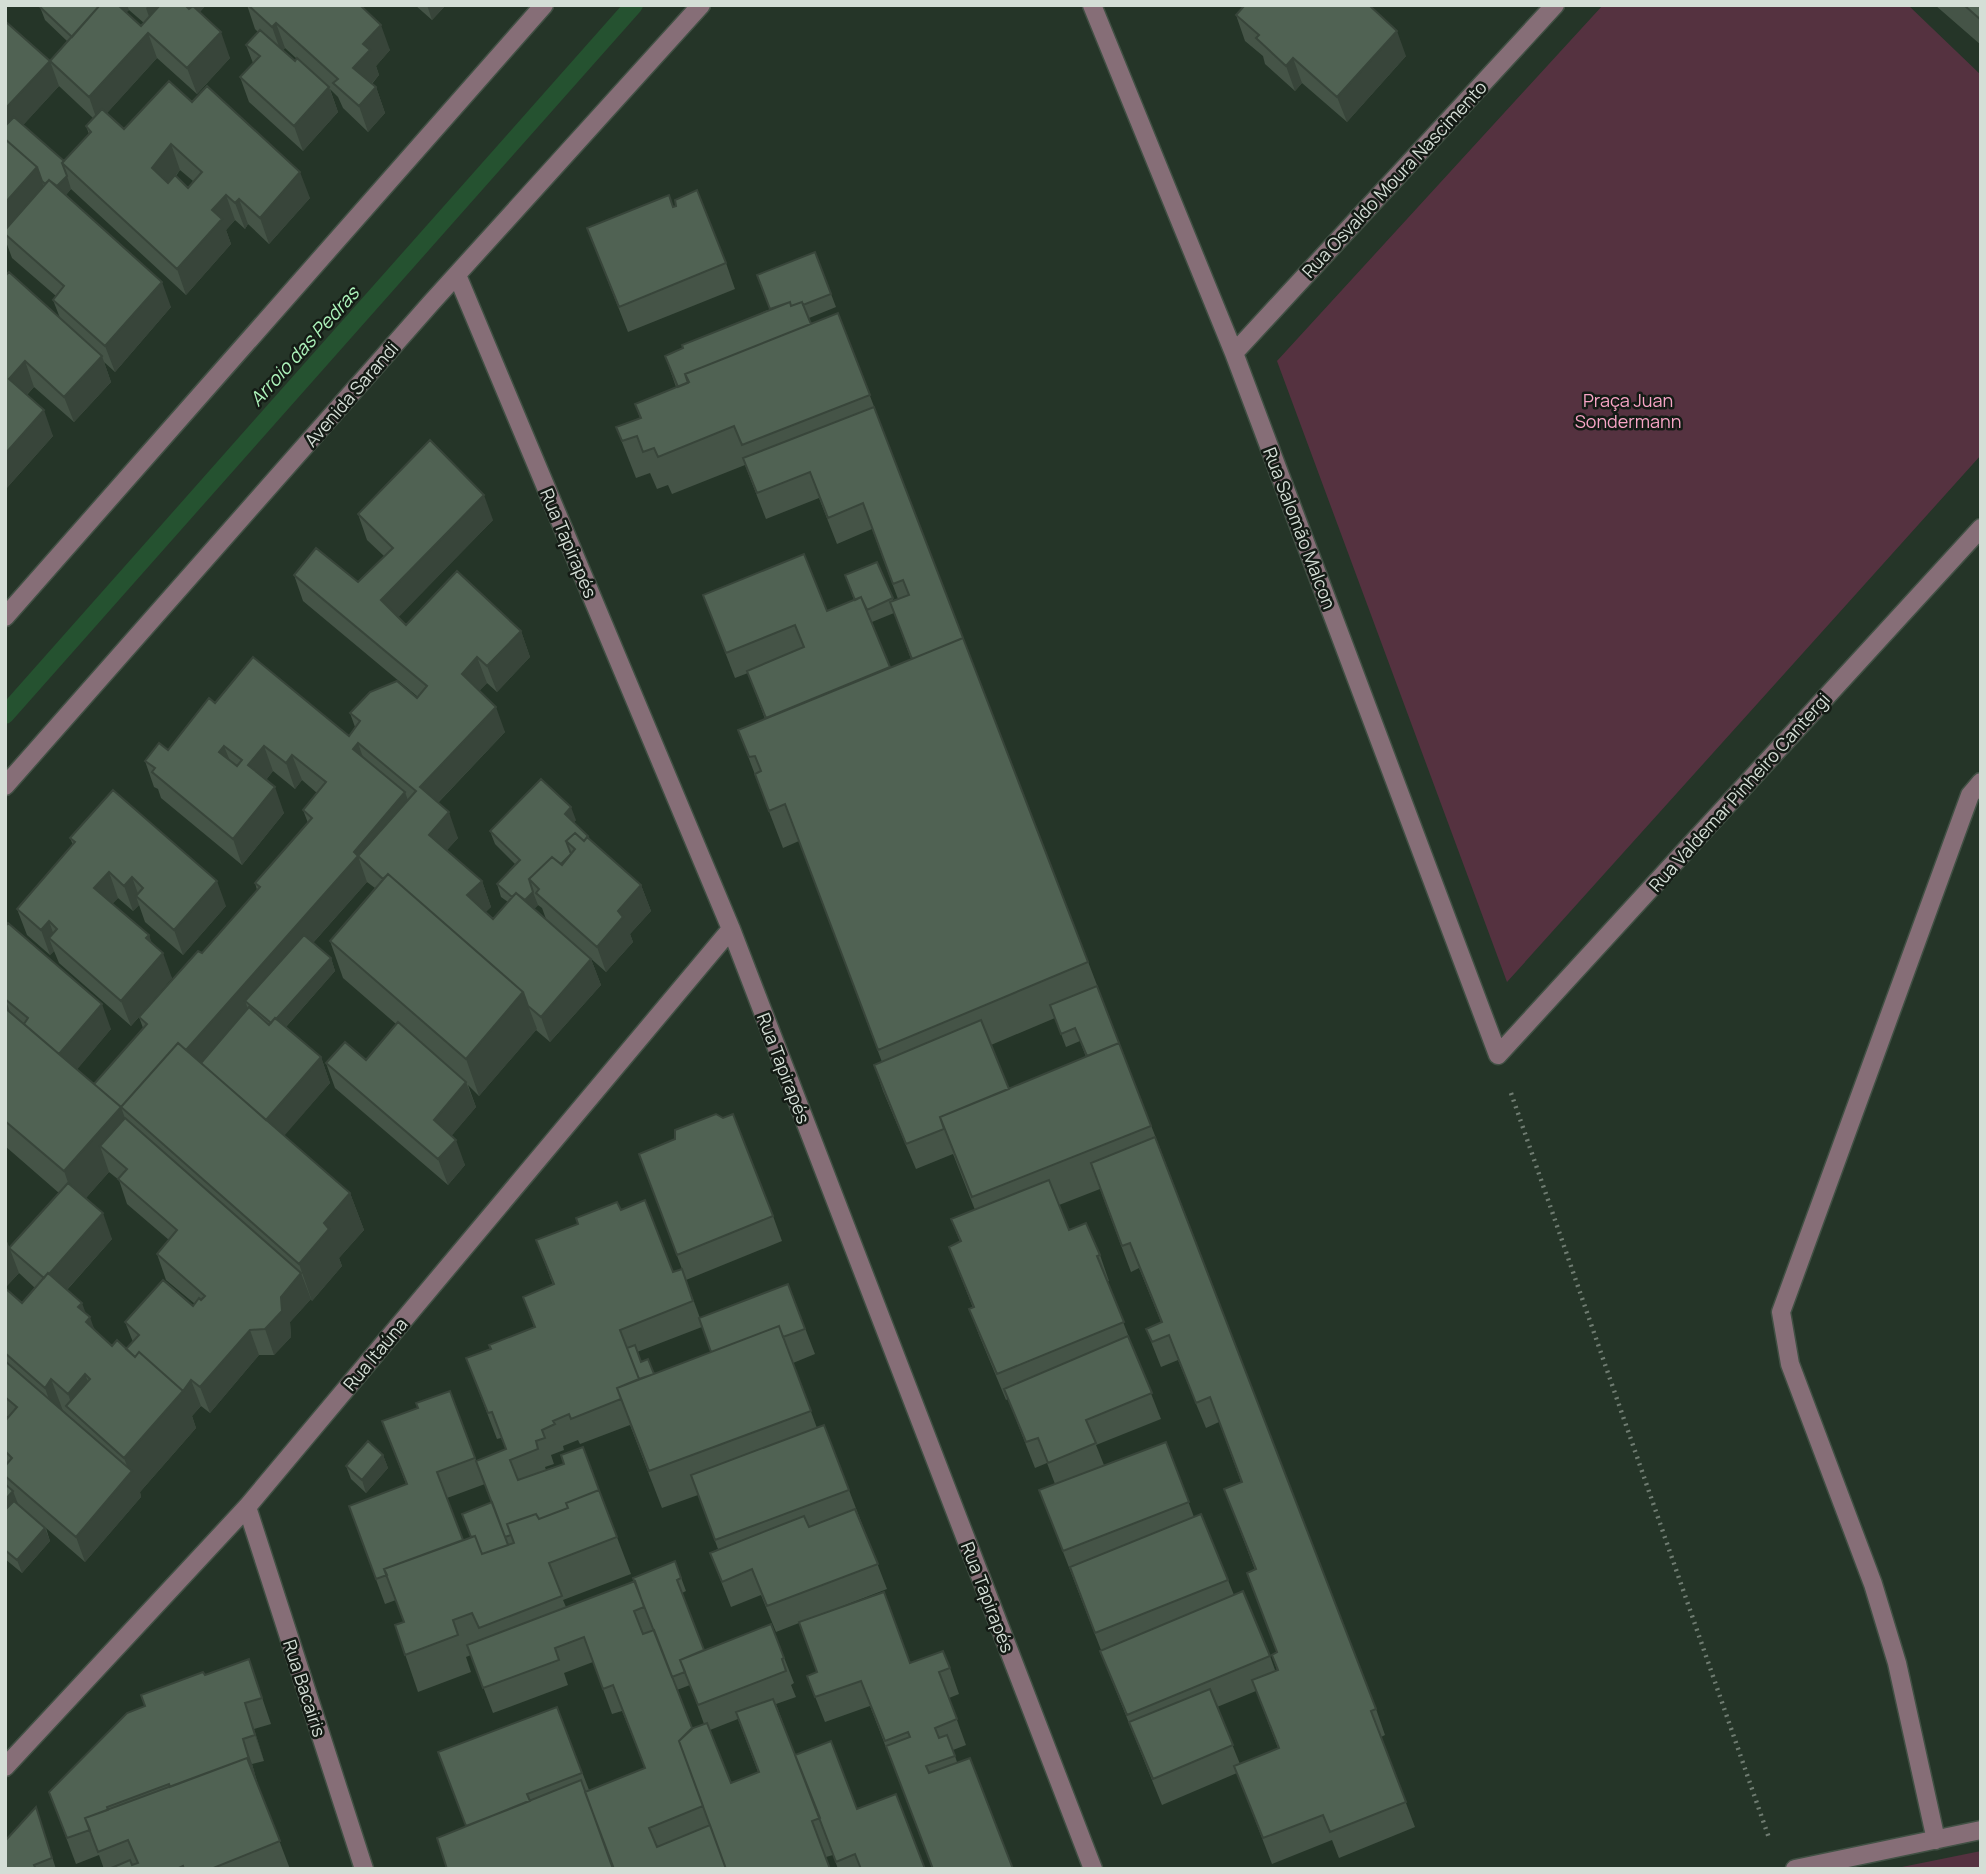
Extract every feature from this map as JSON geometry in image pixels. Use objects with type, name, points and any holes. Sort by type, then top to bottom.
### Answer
[{"type":"street","points":[[5,617],[544,5]]},
{"type":"street","name":"Avenida Sarandi","points":[[5,786],[457,275],[701,5]]},
{"type":"street","name":"Rua Salomão Malcon","points":[[1092,5],[1234,354],[1498,1055]]},
{"type":"street","name":"Rua Osvaldo Moura Nascimento","points":[[1234,354],[1555,5]]},
{"type":"street","name":"Rua Tapirapés","points":[[457,275],[731,929],[1093,1869]]},
{"type":"street","name":"Rua Valdemar Pinheiro Cantergi","points":[[1498,1055],[1981,528]]},
{"type":"street","points":[[1936,1840],[1897,1663],[1873,1584],[1790,1364],[1781,1312],[1970,795],[1981,782]]},
{"type":"street","name":"Rua Itaúna","points":[[5,1768],[247,1507],[731,929]]},
{"type":"street","name":"Rua Bacairis","points":[[247,1507],[364,1869]]},
{"type":"street","points":[[1796,1869],[1981,1830]]},
{"type":"path","points":[[1498,1055],[1771,1843]]},
{"type":"green space","name":"Praça Juan Sondermann","points":[[1603,5],[1908,5],[1981,75],[1981,455],[1507,982],[1277,361]]},
{"type":"green space","points":[[1981,1851],[1981,1869],[1892,1869]]},
{"type":"building","points":[[100,5],[72,37],[40,7]]},
{"type":"building","points":[[100,5],[118,5],[141,26],[160,5],[185,5],[189,9],[193,6],[221,32],[187,68],[148,33],[89,97],[50,61]]},
{"type":"building","points":[[248,5],[360,5],[381,25],[363,44],[370,50],[353,68],[376,87],[359,106],[333,83],[338,79],[276,23],[272,27]]},
{"type":"building","points":[[1245,5],[1369,5],[1397,31],[1337,97],[1293,58],[1286,66],[1256,38],[1259,35],[1236,15]]},
{"type":"building","points":[[1964,5],[1981,5],[1981,20]]},
{"type":"building","points":[[5,21],[50,61],[5,109]]},
{"type":"building","points":[[260,30],[329,87],[294,126],[240,77],[260,56],[246,45]]},
{"type":"building","points":[[169,81],[192,102],[207,86],[300,172],[260,218],[239,199],[235,203],[226,195],[212,210],[222,219],[177,269],[62,163],[91,132],[86,126],[102,109],[124,129]],"holes":[[[171,144],[202,172],[188,188],[175,175],[168,183],[152,168]]]},
{"type":"building","points":[[14,117],[64,161],[62,163],[67,176],[57,186],[49,180],[45,184],[37,167],[5,139],[5,126]]},
{"type":"building","points":[[5,139],[37,167],[5,203]]},
{"type":"building","points":[[49,180],[162,282],[105,346],[53,300],[64,286],[5,234],[5,230]]},
{"type":"building","points":[[697,190],[726,263],[619,307],[587,228],[669,195],[673,207],[676,206],[675,200]]},
{"type":"building","points":[[815,252],[831,294],[803,305],[802,302],[791,306],[790,302],[770,309],[757,275]]},
{"type":"building","points":[[9,272],[102,356],[64,397],[25,361],[9,379],[44,410],[5,454],[5,276]]},
{"type":"building","points":[[790,302],[791,306],[802,302],[811,324],[685,374],[688,383],[678,387],[665,356],[683,348],[682,345]]},
{"type":"building","points":[[838,313],[870,395],[742,445],[734,426],[658,457],[654,448],[643,452],[637,436],[622,441],[616,427],[641,418],[635,404],[689,382],[685,374]]},
{"type":"building","points":[[874,407],[963,638],[912,659],[890,602],[909,595],[903,580],[893,584],[863,503],[828,518],[810,472],[757,493],[743,458]]},
{"type":"building","points":[[430,440],[484,495],[381,600],[406,625],[457,571],[521,631],[487,666],[477,657],[462,674],[496,707],[420,787],[449,812],[429,835],[482,881],[467,895],[493,919],[516,893],[591,959],[541,1017],[528,1006],[523,992],[388,874],[383,879],[358,856],[186,1050],[178,1043],[121,1107],[94,1084],[147,1024],[139,1017],[198,951],[202,953],[260,887],[255,883],[312,818],[303,810],[326,782],[292,755],[286,763],[264,746],[248,765],[275,787],[233,839],[152,772],[155,768],[145,761],[159,743],[168,750],[209,698],[215,703],[253,657],[349,736],[360,721],[350,713],[370,692],[397,681],[417,698],[427,686],[294,575],[316,548],[358,582],[393,548],[358,514]],"holes":[[[358,743],[416,791],[358,856],[354,852],[405,792],[353,749]],[[224,746],[242,760],[237,766],[219,752]]]},
{"type":"building","points":[[804,554],[827,611],[861,597],[890,667],[766,718],[747,671],[804,647],[795,625],[726,653],[703,595]]},
{"type":"building","points":[[877,562],[893,598],[867,610],[861,597],[855,600],[845,575]]},
{"type":"building","points":[[963,638],[1088,962],[878,1050],[785,804],[769,811],[755,774],[761,771],[755,756],[749,757],[738,730]]},
{"type":"building","points":[[541,779],[571,807],[565,814],[588,836],[584,841],[575,833],[566,841],[571,854],[561,864],[552,857],[529,879],[533,892],[525,900],[516,893],[512,897],[497,884],[520,860],[490,831]]},
{"type":"building","points":[[113,790],[217,881],[174,930],[136,896],[143,888],[132,877],[124,886],[109,872],[94,888],[149,935],[146,938],[163,953],[121,1001],[49,938],[57,929],[49,921],[41,930],[17,909],[75,842],[70,838]]},
{"type":"building","points":[[575,833],[584,841],[587,837],[641,885],[618,911],[623,917],[597,947],[536,893],[539,889],[529,879],[552,857],[562,865],[575,849],[566,841]]},
{"type":"building","points":[[388,874],[523,992],[466,1059],[330,941]]},
{"type":"building","points":[[8,923],[102,1004],[59,1054],[24,1024],[28,1018],[5,999],[5,927]]},
{"type":"building","points":[[304,935],[331,958],[271,1023],[245,1001]]},
{"type":"building","points":[[1097,986],[1119,1043],[1087,1056],[1075,1028],[1061,1034],[1050,1005]]},
{"type":"building","points":[[249,1007],[269,1025],[275,1018],[321,1057],[266,1120],[201,1063]]},
{"type":"building","points":[[5,1008],[121,1107],[64,1171],[5,1121]]},
{"type":"building","points":[[981,1020],[1009,1089],[940,1117],[944,1129],[906,1144],[874,1065]]},
{"type":"building","points":[[398,1022],[466,1082],[434,1120],[456,1140],[438,1159],[326,1063],[345,1042],[366,1060]]},
{"type":"building","points":[[178,1043],[350,1193],[324,1223],[329,1229],[299,1264],[121,1107]]},
{"type":"building","points":[[1119,1043],[1151,1126],[972,1197],[940,1117]]},
{"type":"building","points":[[716,1114],[723,1118],[733,1114],[773,1216],[677,1255],[639,1154],[675,1139],[675,1130]]},
{"type":"building","points":[[125,1118],[301,1273],[281,1297],[282,1311],[265,1329],[250,1330],[200,1387],[191,1380],[183,1391],[139,1352],[135,1357],[126,1349],[139,1335],[125,1322],[163,1280],[193,1306],[199,1298],[201,1300],[205,1296],[157,1254],[177,1230],[118,1179],[127,1169],[100,1146]]},
{"type":"building","points":[[1155,1137],[1376,1709],[1371,1711],[1406,1802],[1330,1832],[1323,1815],[1263,1838],[1234,1766],[1279,1748],[1252,1680],[1278,1670],[1272,1655],[1277,1652],[1247,1573],[1256,1569],[1224,1489],[1242,1482],[1210,1397],[1196,1403],[1169,1335],[1152,1342],[1146,1329],[1162,1322],[1130,1243],[1122,1246],[1091,1163]]},
{"type":"building","points":[[1049,1180],[1069,1230],[1086,1223],[1124,1322],[997,1374],[969,1309],[974,1307],[949,1247],[961,1241],[951,1219]]},
{"type":"building","points":[[68,1183],[103,1213],[44,1278],[9,1248]]},
{"type":"building","points":[[645,1200],[673,1272],[682,1269],[693,1301],[620,1330],[639,1379],[617,1388],[621,1399],[571,1419],[569,1414],[553,1421],[555,1424],[542,1430],[545,1438],[536,1441],[538,1449],[510,1460],[518,1480],[564,1464],[561,1455],[583,1447],[599,1490],[566,1503],[568,1508],[539,1519],[536,1514],[507,1524],[511,1535],[505,1537],[476,1461],[506,1449],[466,1358],[491,1349],[489,1345],[535,1327],[523,1297],[554,1284],[536,1240],[578,1224],[576,1218],[617,1202],[621,1210]]},
{"type":"building","points":[[48,1273],[82,1303],[78,1307],[90,1317],[86,1322],[112,1346],[117,1340],[135,1357],[139,1352],[183,1391],[124,1458],[66,1406],[90,1379],[85,1374],[68,1394],[51,1379],[45,1388],[5,1353],[5,1288],[22,1303]]},
{"type":"building","points":[[788,1284],[805,1329],[783,1337],[779,1326],[711,1352],[699,1318]]},
{"type":"building","points":[[779,1326],[811,1411],[649,1471],[617,1388]]},
{"type":"building","points":[[1128,1336],[1152,1393],[1086,1420],[1096,1443],[1048,1463],[1038,1438],[1026,1442],[1004,1389]]},
{"type":"building","points":[[635,1345],[641,1362],[648,1359],[654,1374],[639,1379],[627,1348]]},
{"type":"building","points":[[5,1361],[132,1471],[76,1537],[5,1476],[5,1466],[12,1458],[5,1451],[5,1421],[17,1407],[5,1397]]},
{"type":"building","points":[[450,1391],[475,1458],[437,1472],[463,1540],[384,1569],[387,1575],[376,1579],[349,1506],[407,1484],[382,1421],[418,1408],[416,1403]]},
{"type":"building","points":[[824,1425],[849,1490],[715,1540],[691,1475]]},
{"type":"building","points":[[368,1441],[383,1455],[362,1480],[346,1466]]},
{"type":"building","points":[[1166,1442],[1189,1502],[1063,1551],[1039,1490]]},
{"type":"building","points":[[5,1484],[13,1491],[5,1500]]},
{"type":"building","points":[[599,1490],[617,1537],[549,1563],[562,1596],[479,1628],[472,1613],[453,1620],[458,1635],[405,1655],[395,1625],[404,1622],[384,1569],[475,1536],[482,1554],[514,1543],[507,1524],[536,1514],[539,1519],[568,1508],[566,1503]]},
{"type":"building","points":[[14,1501],[45,1528],[17,1560],[5,1550],[5,1510]]},
{"type":"building","points":[[492,1502],[508,1545],[482,1554],[475,1536],[471,1537],[462,1514]]},
{"type":"building","points":[[855,1509],[878,1564],[767,1606],[752,1569],[722,1582],[710,1553],[804,1516],[809,1527]]},
{"type":"building","points":[[1201,1514],[1228,1580],[1095,1633],[1070,1567]]},
{"type":"building","points":[[675,1561],[681,1578],[677,1580],[704,1650],[680,1660],[685,1672],[672,1677],[633,1578]]},
{"type":"building","points":[[635,1581],[644,1607],[634,1611],[643,1634],[654,1630],[692,1728],[679,1741],[703,1806],[649,1828],[657,1847],[710,1825],[726,1869],[614,1869],[585,1792],[645,1768],[613,1685],[603,1689],[584,1637],[555,1648],[559,1660],[483,1688],[467,1645]]},
{"type":"building","points":[[1243,1591],[1270,1656],[1127,1715],[1100,1651]]},
{"type":"building","points":[[884,1592],[910,1663],[943,1651],[950,1668],[939,1672],[957,1719],[935,1728],[939,1738],[947,1735],[955,1756],[926,1766],[929,1773],[970,1758],[1013,1869],[933,1869],[886,1746],[910,1737],[908,1732],[885,1741],[861,1681],[815,1697],[807,1676],[817,1672],[799,1622]]},
{"type":"building","points":[[771,1624],[786,1671],[698,1705],[680,1660]]},
{"type":"building","points":[[249,1659],[262,1698],[245,1703],[255,1735],[243,1739],[251,1766],[247,1758],[107,1807],[108,1810],[85,1818],[90,1830],[67,1838],[49,1792],[127,1713],[145,1706],[141,1695],[203,1672],[205,1675]]},
{"type":"building","points":[[1210,1689],[1233,1745],[1153,1779],[1129,1722]]},
{"type":"building","points":[[773,1699],[820,1818],[812,1821],[830,1869],[726,1869],[679,1741],[693,1728],[707,1723],[731,1783],[759,1772],[736,1712]]},
{"type":"building","points":[[557,1707],[582,1773],[527,1794],[530,1801],[466,1826],[438,1752]]},
{"type":"building","points":[[831,1741],[857,1809],[896,1794],[925,1869],[861,1869],[855,1854],[836,1862],[795,1755]]},
{"type":"building","points":[[247,1758],[280,1841],[211,1869],[184,1869],[183,1866],[177,1869],[109,1869],[130,1860],[132,1865],[138,1863],[128,1840],[98,1852],[85,1818]]},
{"type":"building","points":[[581,1780],[613,1869],[447,1869],[437,1838]]},
{"type":"building","points":[[36,1807],[52,1858],[34,1865],[36,1869],[5,1869],[5,1841]]},
{"type":"waterway","name":"Arroio das Pedras","points":[[5,715],[634,5]]}]
